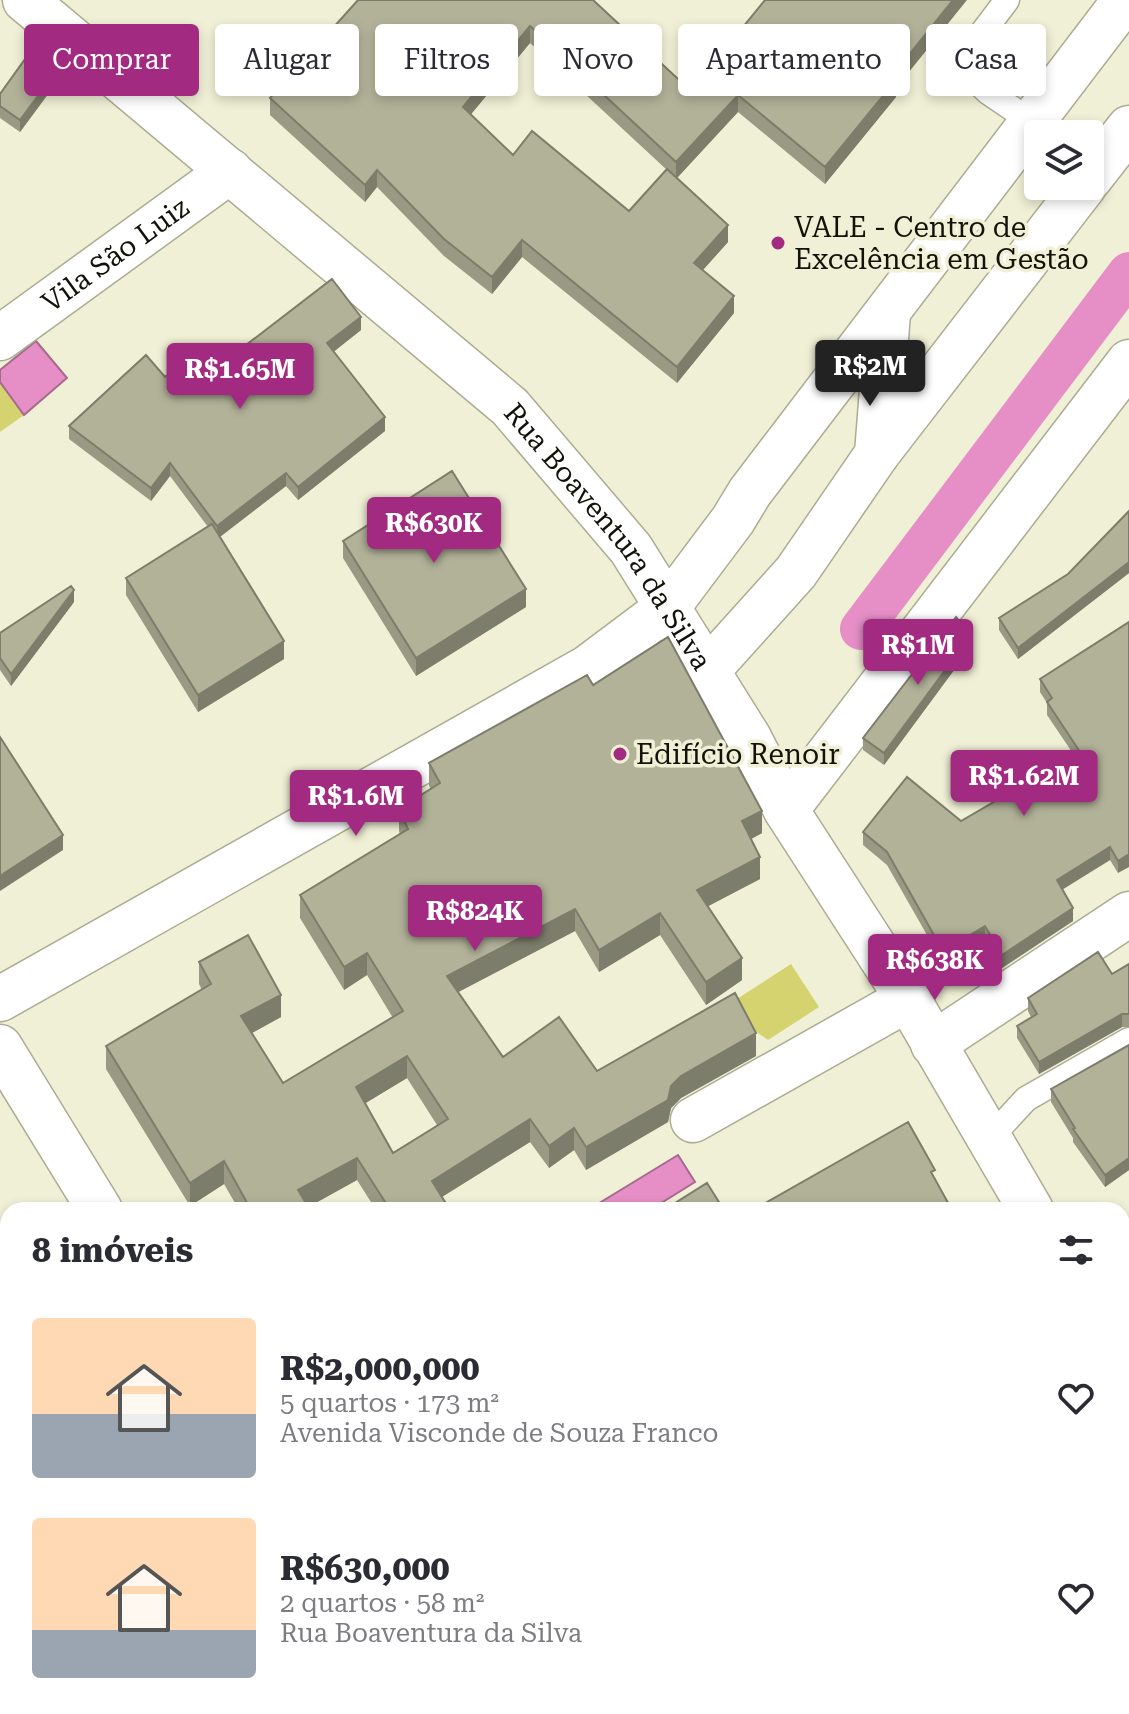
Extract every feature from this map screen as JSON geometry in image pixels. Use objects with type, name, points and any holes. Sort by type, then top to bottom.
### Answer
[{"type":"main road","name":"Rua Boaventura da Silva","points":[[25,0],[510,407],[631,549],[749,738],[786,810],[908,999],[1027,1202]]},
{"type":"main road","points":[[1033,120],[1119,2]]},
{"type":"main road","points":[[1104,160],[1129,128]]},
{"type":"main road","points":[[0,999],[563,684],[667,608],[733,520],[750,492],[1024,133]]},
{"type":"main road","name":"Vila São Luiz","points":[[0,338],[230,171]]},
{"type":"main road","points":[[706,672],[796,572],[877,454],[1073,200]]},
{"type":"main road","points":[[877,454],[888,313]]},
{"type":"main road","points":[[786,810],[1129,362]]},
{"type":"main road","points":[[933,1044],[1129,914]]},
{"type":"main road","points":[[693,1120],[908,999]]},
{"type":"main road","points":[[0,1047],[95,1202]]},
{"type":"lane","points":[[1007,0],[970,49],[966,71],[988,92],[1029,120]]},
{"type":"lane","points":[[991,1137],[1026,1099],[1129,1040]]},
{"type":"shaded area","points":[[36,341],[67,378],[24,415],[0,382],[0,370]]},
{"type":"shaded area","points":[[0,382],[24,415],[0,432]]},
{"type":"shaded area","points":[[791,964],[819,1007],[768,1040],[723,1008]]},
{"type":"shaded area","points":[[678,1155],[695,1182],[663,1202],[601,1202]]},
{"type":"building","points":[[358,0],[593,0],[619,24],[534,24],[534,30],[530,26],[518,41],[518,24],[375,24],[375,96],[472,96],[463,107],[513,155],[532,131],[629,211],[667,169],[728,225],[694,263],[734,296],[677,367],[522,240],[492,277],[444,239],[377,170],[365,185],[270,98],[359,96],[359,24],[336,24]]},
{"type":"building","points":[[765,0],[953,0],[934,24],[926,24],[926,34],[910,54],[910,24],[745,24]]},
{"type":"building","points":[[24,61],[24,96],[38,96],[20,120],[0,106],[0,94]]},
{"type":"building","points":[[662,64],[678,79],[678,96],[737,96],[676,162],[605,96],[662,96]]},
{"type":"building","points":[[739,96],[883,96],[825,167]]},
{"type":"building","points":[[332,279],[361,317],[327,343],[385,417],[298,487],[286,473],[217,526],[170,463],[151,488],[69,426],[146,355],[165,377],[206,346],[220,365]]},
{"type":"building","points":[[452,471],[526,589],[416,658],[343,541]]},
{"type":"building","points":[[1129,511],[1129,562],[1018,648],[999,618],[1068,574]]},
{"type":"building","points":[[212,524],[284,641],[198,695],[126,578]]},
{"type":"building","points":[[71,586],[74,590],[11,674],[0,658],[0,633]]},
{"type":"building","points":[[956,617],[971,635],[884,753],[863,738]]},
{"type":"building","points":[[1129,622],[1129,854],[1118,861],[1110,847],[1057,880],[1073,908],[1002,955],[985,926],[943,951],[887,852],[863,832],[907,777],[961,821],[1080,752],[1047,702],[1052,698],[1040,679]]},
{"type":"building","points":[[668,637],[762,811],[742,821],[760,857],[697,890],[742,958],[706,982],[660,913],[599,950],[575,909],[447,976],[503,1057],[559,1017],[597,1071],[735,993],[756,1033],[681,1076],[671,1086],[668,1100],[586,1147],[574,1128],[549,1146],[530,1119],[432,1181],[445,1202],[385,1202],[357,1158],[298,1190],[305,1202],[247,1202],[224,1161],[190,1183],[106,1046],[211,984],[199,962],[248,935],[281,995],[241,1016],[283,1083],[403,1011],[367,953],[344,967],[300,895],[408,829],[399,809],[440,783],[429,763],[587,675],[593,685]],"holes":[[[407,1056],[448,1119],[393,1153],[356,1087]]]},
{"type":"building","points":[[0,737],[63,835],[0,876]]},
{"type":"building","points":[[1098,952],[1112,974],[1129,964],[1129,1014],[1122,1014],[1039,1062],[1017,1026],[1037,1014],[1028,998]]},
{"type":"building","points":[[1129,1045],[1129,1158],[1105,1175],[1073,1129],[1051,1089]]},
{"type":"building","points":[[908,1122],[935,1170],[931,1172],[948,1202],[767,1202]]},
{"type":"building","points":[[707,1183],[719,1202],[677,1202]]},
{"type":"waterway","points":[[861,629],[1129,273]]},
{"type":"place","name":"VALE - Centro de Excelência em Gestão","points":[[778,243]]},
{"type":"place","name":"Edifício Renoir","points":[[620,754]]}]
